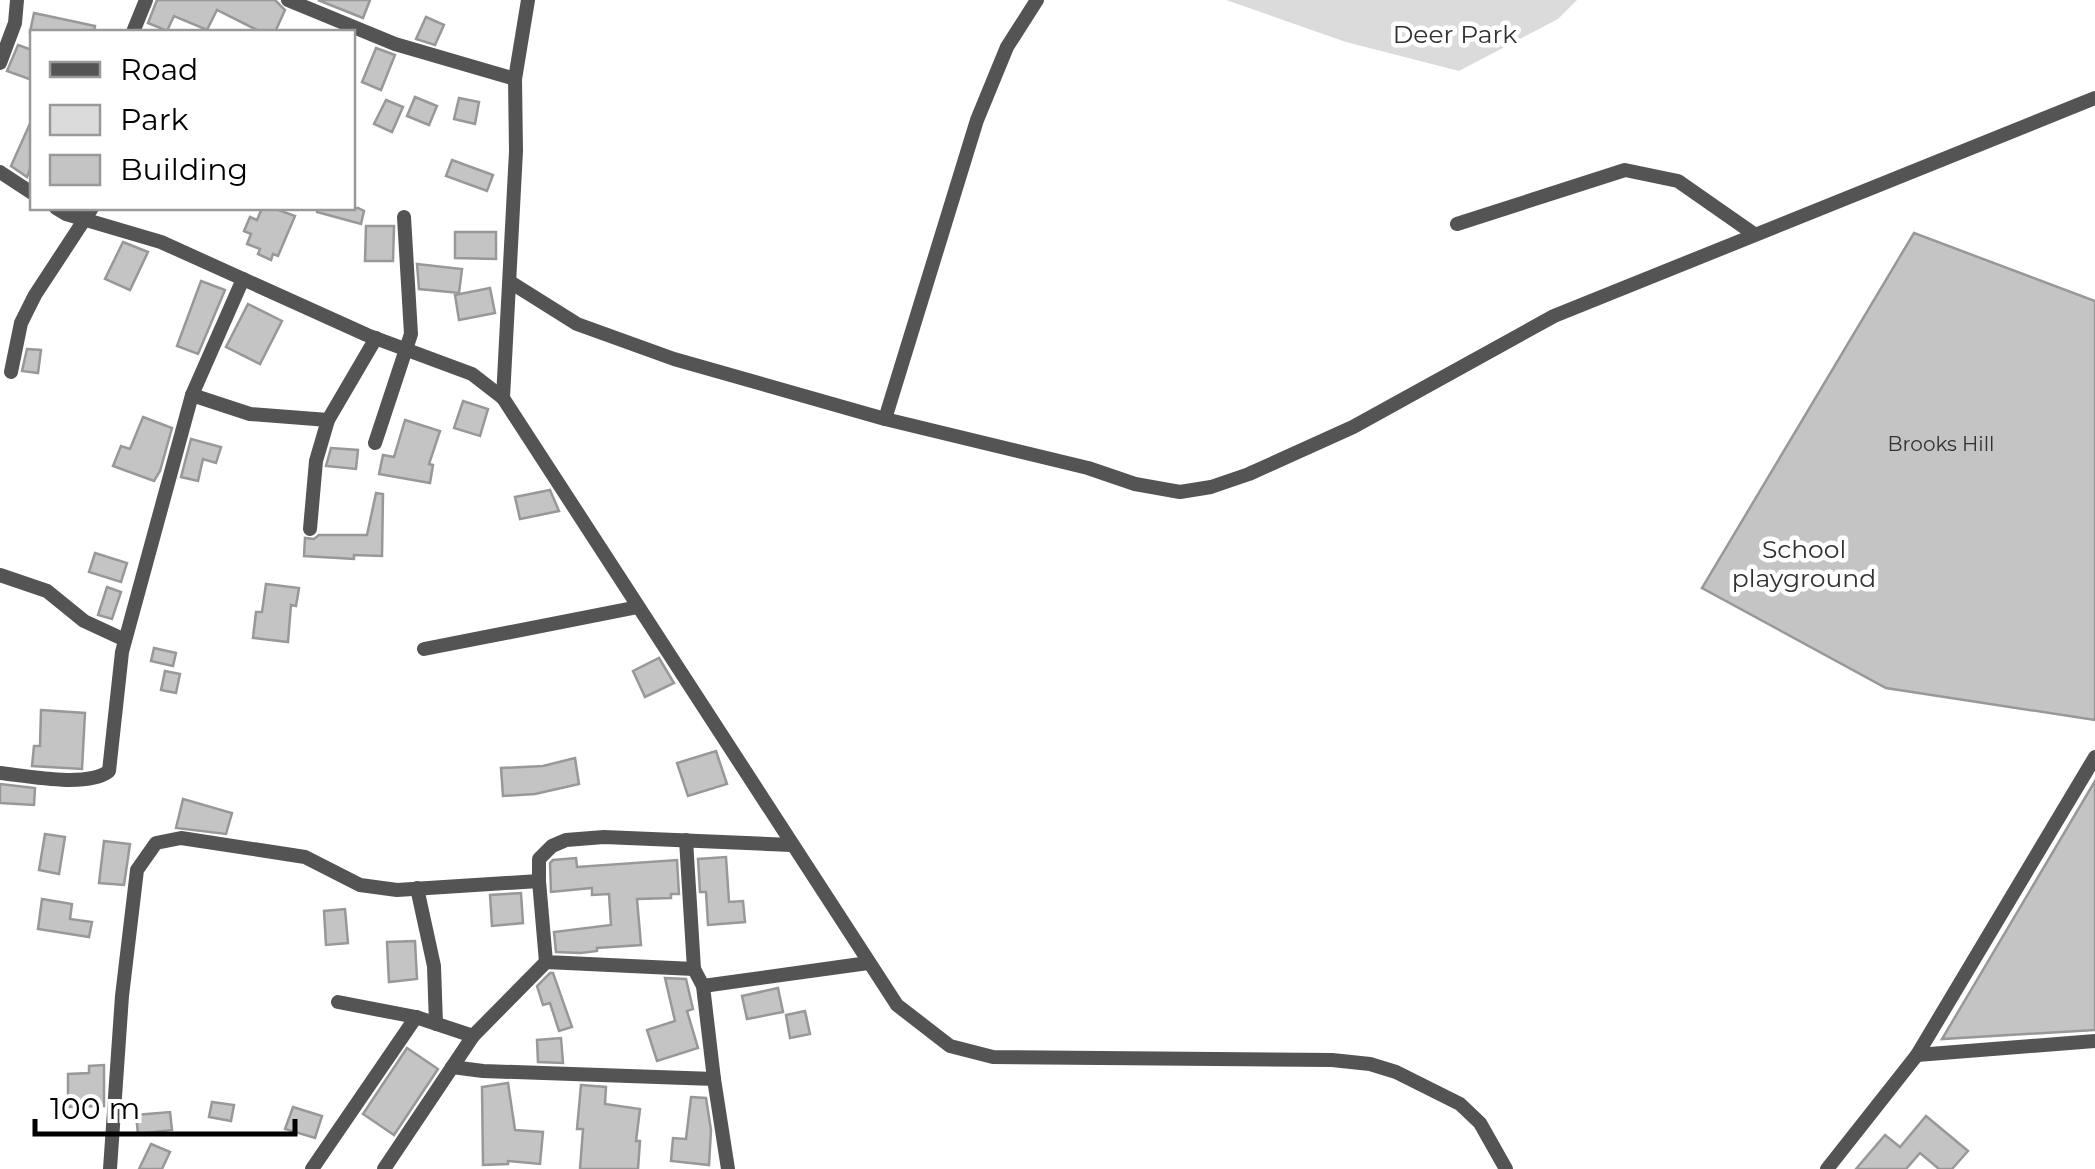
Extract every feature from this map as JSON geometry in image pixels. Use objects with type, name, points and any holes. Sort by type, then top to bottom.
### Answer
[{"type":"street","points":[[0,63],[14,23],[17,0]]},
{"type":"street","points":[[134,30],[146,0]]},
{"type":"street","points":[[288,0],[396,44],[516,80]]},
{"type":"street","points":[[503,398],[516,80],[528,0]]},
{"type":"street","points":[[885,419],[977,120],[1006,47],[1037,0]]},
{"type":"street","points":[[510,282],[577,324],[674,358],[885,419],[1088,468],[1135,484],[1180,492],[1249,474],[1353,427],[1554,316],[2095,98]]},
{"type":"street","points":[[1457,224],[1625,170],[1678,181],[1754,234]]},
{"type":"street","points":[[0,172],[30,191]]},
{"type":"street","points":[[10,372],[22,323],[35,295],[89,214],[376,338],[472,374],[503,398],[897,1005],[936,1036],[950,1046],[993,1057],[1332,1060],[1370,1064],[1396,1072],[1460,1104],[1480,1124],[1506,1169]]},
{"type":"street","points":[[374,443],[408,350],[411,308],[404,217]]},
{"type":"street","points":[[0,774],[71,780],[97,778],[109,771],[125,640],[192,395],[242,278]]},
{"type":"street","points":[[310,528],[316,461],[328,420],[376,338]]},
{"type":"street","points":[[192,395],[250,414],[328,420]]},
{"type":"street","points":[[0,576],[47,591],[84,621],[125,640]]},
{"type":"street","points":[[424,649],[638,607]]},
{"type":"street","points":[[1827,1169],[1917,1054],[2095,757]]},
{"type":"street","points":[[546,962],[540,859],[552,846],[566,840],[604,837],[791,845]]},
{"type":"street","points":[[110,1169],[122,996],[137,870],[146,852],[156,844],[180,838],[306,857],[360,884],[397,890],[539,882]]},
{"type":"street","points":[[686,840],[694,969],[703,986],[728,1169]]},
{"type":"street","points":[[417,888],[434,966],[436,1024]]},
{"type":"street","points":[[384,1169],[472,1036],[546,962],[694,969]]},
{"type":"street","points":[[703,986],[868,963]]},
{"type":"street","points":[[338,1002],[416,1018],[472,1036]]},
{"type":"street","points":[[312,1169],[416,1018]]},
{"type":"street","points":[[1917,1054],[2095,1042]]},
{"type":"street","points":[[452,1067],[714,1079]]},
{"type":"green space","name":"Deer Park","points":[[1226,0],[1577,0],[1558,19],[1459,71],[1346,42]]},
{"type":"building","points":[[157,0],[275,0],[285,10],[276,30],[257,30],[217,10],[207,30],[174,16],[167,30],[148,23]]},
{"type":"building","points":[[318,0],[370,0],[363,18]]},
{"type":"building","points":[[34,13],[95,26],[94,30],[30,30]]},
{"type":"building","points":[[426,17],[444,25],[435,45],[416,39]]},
{"type":"building","points":[[18,45],[30,49],[30,79],[7,71]]},
{"type":"building","points":[[376,48],[395,55],[381,90],[362,82]]},
{"type":"building","points":[[415,97],[437,106],[429,125],[407,116]]},
{"type":"building","points":[[459,98],[479,102],[475,124],[454,119]]},
{"type":"building","points":[[386,100],[403,107],[392,132],[374,124]]},
{"type":"building","points":[[30,123],[27,177],[11,166]]},
{"type":"building","points":[[452,160],[493,175],[487,191],[446,176]]},
{"type":"building","points":[[355,208],[364,211],[361,224],[317,212]]},
{"type":"building","points":[[261,210],[278,210],[295,216],[278,256],[273,254],[271,260],[258,254],[260,249],[247,244],[251,234],[244,231],[250,217],[257,220]]},
{"type":"building","points":[[366,226],[394,226],[393,261],[365,261]]},
{"type":"building","points":[[455,232],[496,232],[496,259],[455,258]]},
{"type":"building","points":[[1914,233],[2095,301],[2095,720],[1886,688],[1702,588]]},
{"type":"building","points":[[123,242],[148,252],[130,290],[105,279]]},
{"type":"building","points":[[417,264],[462,269],[459,293],[419,289]]},
{"type":"building","points":[[201,281],[225,290],[198,354],[177,346]]},
{"type":"building","points":[[490,288],[495,313],[459,320],[455,295]]},
{"type":"building","points":[[248,304],[282,321],[260,364],[226,347]]},
{"type":"building","points":[[27,349],[41,350],[38,373],[22,371]]},
{"type":"building","points":[[463,401],[488,409],[480,436],[454,428]]},
{"type":"building","points":[[143,417],[172,428],[154,481],[113,466],[121,446],[130,449]]},
{"type":"building","points":[[405,420],[440,431],[429,464],[433,465],[430,483],[379,474],[383,455],[394,457]]},
{"type":"building","points":[[191,439],[221,447],[216,463],[203,459],[198,481],[181,477]]},
{"type":"building","points":[[331,448],[358,450],[356,469],[326,466]]},
{"type":"building","points":[[550,490],[559,511],[520,519],[515,497]]},
{"type":"building","points":[[376,493],[383,494],[382,556],[304,556],[305,538],[367,535]]},
{"type":"building","points":[[95,553],[127,563],[121,582],[89,572]]},
{"type":"building","points":[[266,584],[299,588],[296,606],[291,605],[288,642],[253,638],[256,612],[262,612]]},
{"type":"building","points":[[107,587],[121,592],[112,619],[98,615]]},
{"type":"building","points":[[154,648],[176,653],[173,666],[151,661]]},
{"type":"building","points":[[659,658],[674,683],[645,697],[633,671]]},
{"type":"building","points":[[165,671],[180,674],[176,693],[161,690]]},
{"type":"building","points":[[41,710],[85,713],[82,769],[32,766],[34,746],[40,746]]},
{"type":"building","points":[[716,751],[727,784],[688,796],[677,763]]},
{"type":"building","points":[[575,758],[579,784],[535,794],[503,796],[501,768],[543,766]]},
{"type":"building","points":[[2095,781],[2095,1030],[1942,1039]]},
{"type":"building","points":[[0,784],[35,788],[34,805],[0,803]]},
{"type":"building","points":[[183,799],[232,813],[226,834],[176,828]]},
{"type":"building","points":[[45,834],[65,837],[59,874],[39,870]]},
{"type":"building","points":[[104,841],[130,844],[124,885],[99,883]]},
{"type":"building","points":[[726,857],[729,902],[743,901],[745,922],[708,925],[698,859]]},
{"type":"building","points":[[576,858],[577,867],[677,860],[679,894],[671,894],[671,898],[637,899],[641,945],[581,953],[556,952],[554,932],[611,925],[609,894],[592,895],[592,888],[551,892],[550,863]]},
{"type":"building","points":[[521,893],[523,923],[492,926],[490,895]]},
{"type":"building","points":[[42,899],[72,904],[70,919],[92,922],[89,937],[38,929]]},
{"type":"building","points":[[345,909],[348,943],[326,945],[324,911]]},
{"type":"building","points":[[415,941],[417,979],[389,982],[387,942]]},
{"type":"building","points":[[550,973],[572,1027],[559,1031],[550,1003],[543,1005],[537,986]]},
{"type":"building","points":[[665,978],[686,979],[693,1009],[687,1011],[698,1048],[657,1061],[647,1030],[675,1021]]},
{"type":"building","points":[[778,988],[783,1012],[747,1019],[742,996]]},
{"type":"building","points":[[805,1011],[810,1034],[790,1038],[786,1015]]},
{"type":"building","points":[[561,1038],[563,1063],[538,1062],[537,1040]]},
{"type":"building","points":[[407,1048],[438,1069],[394,1135],[363,1114]]},
{"type":"building","points":[[104,1065],[104,1106],[68,1107],[68,1074],[89,1073],[89,1066]]},
{"type":"building","points":[[508,1083],[515,1130],[543,1132],[540,1164],[508,1161],[483,1165],[482,1087]]},
{"type":"building","points":[[581,1085],[606,1087],[605,1104],[640,1109],[638,1169],[580,1169],[583,1129],[577,1129]]},
{"type":"building","points":[[691,1097],[706,1098],[711,1130],[709,1165],[671,1161],[673,1138],[686,1139]]},
{"type":"building","points":[[212,1102],[234,1105],[231,1121],[209,1117]]},
{"type":"building","points":[[293,1107],[322,1116],[315,1138],[285,1129]]},
{"type":"building","points":[[170,1112],[172,1130],[138,1134],[136,1115]]},
{"type":"building","points":[[1926,1116],[1968,1151],[1952,1169],[1939,1169],[1920,1153],[1906,1169],[1856,1169],[1885,1135],[1900,1147]]},
{"type":"building","points":[[151,1144],[170,1152],[162,1169],[139,1169]]},
{"type":"park label","name":"School playground","points":[[1804,564]]}]
